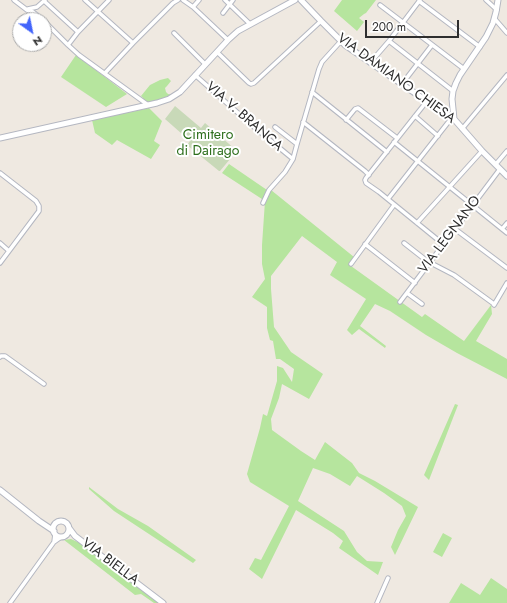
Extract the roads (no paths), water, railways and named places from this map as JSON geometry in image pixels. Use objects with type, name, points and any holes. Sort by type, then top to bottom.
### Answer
[{"type":"street","points":[[14,0],[27,10],[33,12]]},
{"type":"street","points":[[27,10],[37,7],[44,0],[78,32]]},
{"type":"street","points":[[85,0],[133,43]]},
{"type":"street","points":[[68,45],[78,32],[109,0]]},
{"type":"street","points":[[170,0],[173,3]]},
{"type":"street","points":[[105,73],[173,3],[178,0]]},
{"type":"street","points":[[183,0],[193,7],[228,40]]},
{"type":"street","points":[[193,7],[199,0]]},
{"type":"street","points":[[225,0],[250,24]]},
{"type":"street","points":[[223,13],[233,0]]},
{"type":"street","points":[[0,138],[169,99],[180,92],[238,31],[295,0]]},
{"type":"street","name":"VIA DAMIANO CHIESA","points":[[301,0],[341,41],[370,63],[447,115],[454,118],[482,151],[507,176]]},
{"type":"street","points":[[370,63],[389,41],[420,0],[480,47]]},
{"type":"street","points":[[486,0],[497,10]]},
{"type":"street","points":[[388,200],[450,120],[454,118],[452,104],[453,91],[458,78],[486,37],[497,10],[498,0]]},
{"type":"street","points":[[380,5],[464,69]]},
{"type":"street","points":[[494,18],[507,33]]},
{"type":"street","points":[[217,52],[249,84],[254,84],[321,22]]},
{"type":"street","points":[[52,30],[80,55],[148,105]]},
{"type":"street","points":[[174,33],[205,64]]},
{"type":"street","points":[[263,203],[269,190],[285,172],[293,159],[322,62],[341,41]]},
{"type":"street","points":[[389,41],[453,91]]},
{"type":"street","points":[[402,84],[432,45]]},
{"type":"street","name":"VIA V. BRANCA","points":[[195,75],[293,159]]},
{"type":"street","points":[[462,129],[507,75]]},
{"type":"street","points":[[312,92],[387,152]]},
{"type":"street","points":[[427,101],[365,180],[366,183],[443,244]]},
{"type":"street","points":[[346,120],[355,109],[358,108],[397,138]]},
{"type":"street","points":[[415,116],[438,136]]},
{"type":"street","points":[[303,122],[369,175]]},
{"type":"street","points":[[275,127],[297,144]]},
{"type":"street","points":[[394,142],[507,233]]},
{"type":"street","points":[[417,223],[482,151]]},
{"type":"street","name":"VIA LEGNANO","points":[[400,302],[455,229],[507,151]]},
{"type":"street","points":[[0,173],[36,201],[39,206],[39,211],[0,263]]},
{"type":"street","points":[[351,264],[394,204]]},
{"type":"street","points":[[502,229],[507,223]]},
{"type":"street","points":[[455,229],[507,268]]},
{"type":"street","points":[[0,243],[9,251]]},
{"type":"street","points":[[404,243],[430,262],[454,275],[494,305],[507,283]]},
{"type":"street","points":[[365,244],[415,283]]},
{"type":"street","points":[[407,293],[422,304]]},
{"type":"street","points":[[0,357],[5,356],[44,384]]},
{"type":"street","points":[[0,490],[55,532],[64,536]]},
{"type":"street","points":[[10,603],[54,542],[69,531],[67,524],[64,522],[44,524]]},
{"type":"street","points":[[54,542],[54,526],[57,523]]},
{"type":"street","name":"VIA BIELLA","points":[[69,528],[75,536],[163,603]]},
{"type":"street","name":"VIA BIELLA","points":[[64,536],[75,536]]},
{"type":"street","points":[[377,603],[388,578]]},
{"type":"park label","name":"Cimitero di Dairago","points":[[208,144]]}]
